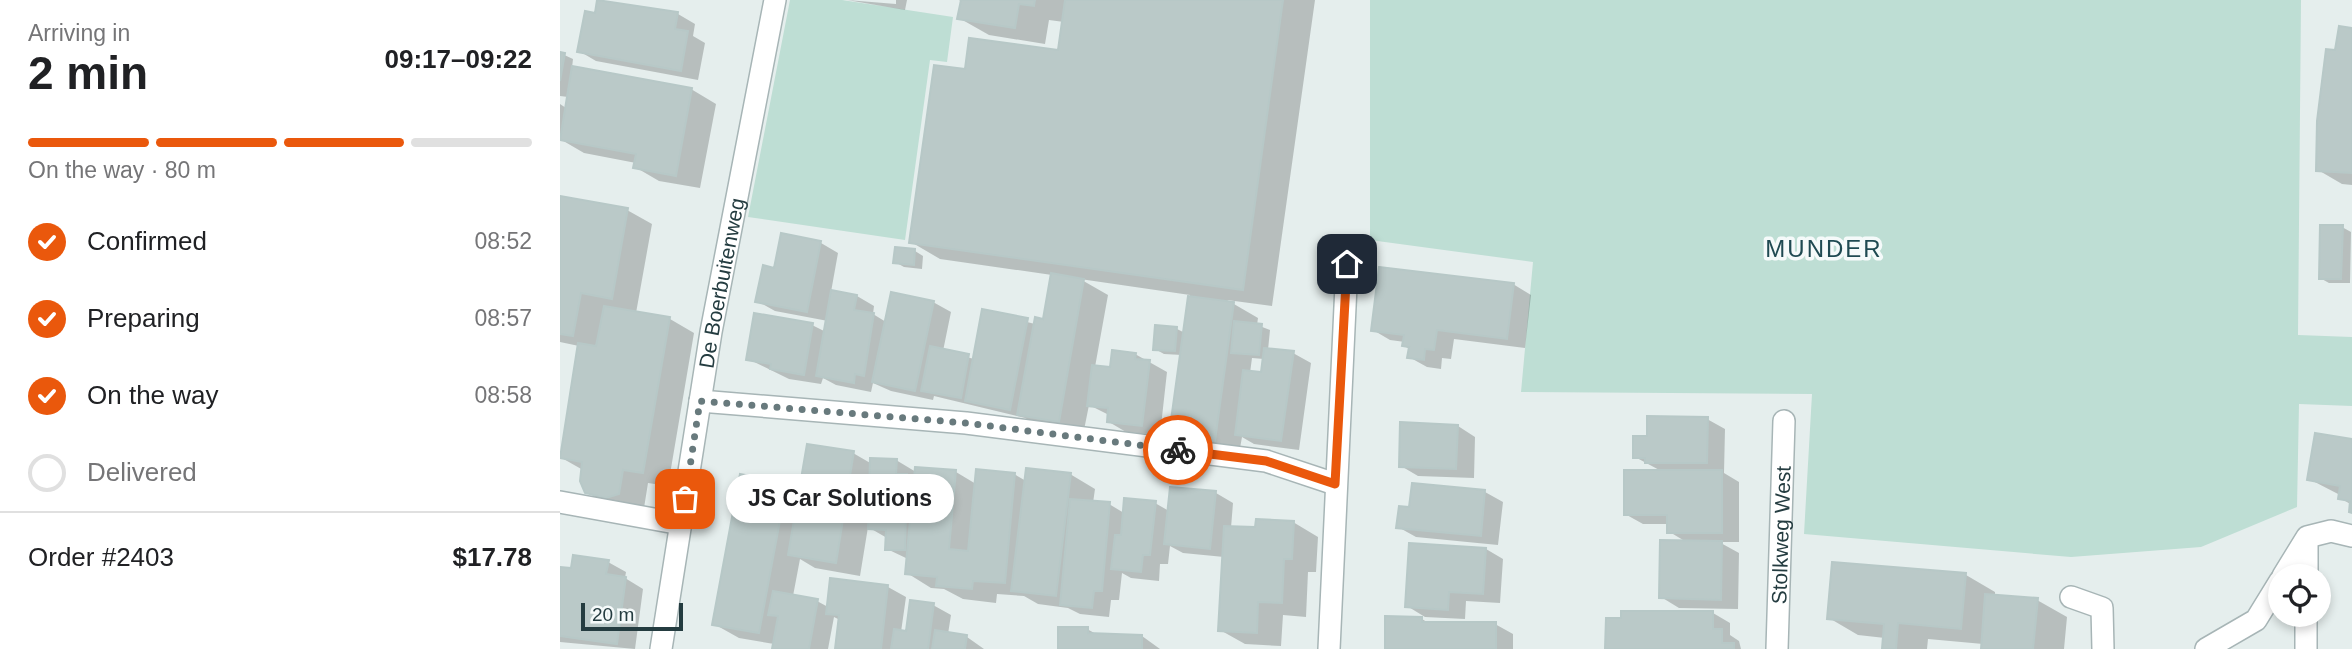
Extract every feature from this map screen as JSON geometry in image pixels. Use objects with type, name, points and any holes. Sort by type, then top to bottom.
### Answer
[{"type":"street","name":"De Boerbuitenweg","points":[[661,649],[700,401],[775,0]]},
{"type":"street","points":[[1329,649],[1347,264]]},
{"type":"street","points":[[700,401],[966,423],[1266,461],[1335,484]]},
{"type":"street","name":"Stolkweg West","points":[[1777,649],[1784,421]]},
{"type":"street","points":[[560,502],[681,524]]},
{"type":"street","points":[[2290,564],[2307,537],[2331,531],[2352,536]]},
{"type":"street","points":[[2307,537],[2307,564]]},
{"type":"street","points":[[2071,597],[2102,608],[2103,649],[2117,649]]},
{"type":"street","points":[[2206,649],[2256,620],[2268,600]]},
{"type":"street","points":[[2306,627],[2306,649]]},
{"type":"green space","points":[[790,0],[842,0],[953,17],[947,62],[930,60],[905,240],[748,217]]},
{"type":"green space","points":[[1370,0],[2301,0],[2298,335],[2352,337],[2352,406],[2299,404],[2297,507],[2201,547],[2071,557],[1804,534],[1812,394],[1521,392],[1533,262],[1370,240]]},
{"type":"building","points":[[597,0],[678,12],[675,29],[688,31],[681,71],[577,52],[585,11],[595,13]]},
{"type":"building","points":[[961,0],[1035,0],[1034,6],[1019,4],[1015,28],[957,19]]},
{"type":"building","points":[[1065,0],[1283,0],[1243,290],[909,243],[934,65],[965,69],[969,38],[1058,50]]},
{"type":"building","points":[[2339,26],[2352,28],[2352,173],[2316,171],[2317,121],[2326,49],[2335,50]]},
{"type":"building","points":[[560,52],[565,53],[560,81]]},
{"type":"building","points":[[572,66],[692,88],[676,176],[633,168],[636,154],[560,140]]},
{"type":"building","points":[[560,196],[628,208],[612,299],[581,293],[573,336],[560,334]]},
{"type":"building","points":[[2320,225],[2343,225],[2341,279],[2319,279]]},
{"type":"building","points":[[781,233],[821,241],[807,312],[755,302],[763,265],[774,268]]},
{"type":"building","points":[[895,247],[915,249],[914,265],[893,263]]},
{"type":"building","points":[[1379,267],[1514,283],[1507,339],[1437,330],[1434,350],[1425,349],[1424,360],[1407,358],[1409,347],[1402,346],[1404,335],[1371,331]]},
{"type":"building","points":[[1051,273],[1084,279],[1059,422],[1017,415],[1035,317],[1043,319]]},
{"type":"building","points":[[831,290],[857,295],[854,310],[874,313],[864,376],[855,374],[854,383],[816,376]]},
{"type":"building","points":[[891,292],[934,301],[915,391],[872,382]]},
{"type":"building","points":[[1188,296],[1234,302],[1215,441],[1169,435]]},
{"type":"building","points":[[604,306],[670,317],[643,473],[623,470],[619,494],[606,498],[585,493],[580,481],[582,462],[560,458],[578,343],[596,346]]},
{"type":"building","points":[[982,309],[1028,318],[1010,410],[965,401]]},
{"type":"building","points":[[754,313],[813,323],[804,375],[770,369],[771,364],[746,360]]},
{"type":"building","points":[[1234,321],[1262,324],[1259,355],[1231,353]]},
{"type":"building","points":[[1155,325],[1177,327],[1175,351],[1153,350]]},
{"type":"building","points":[[930,346],[969,354],[961,398],[921,391]]},
{"type":"building","points":[[1264,348],[1294,351],[1281,441],[1235,435],[1243,370],[1261,372]]},
{"type":"building","points":[[1112,350],[1136,353],[1135,359],[1150,360],[1142,426],[1107,422],[1108,408],[1087,406],[1092,365],[1110,367]]},
{"type":"building","points":[[1647,416],[1708,417],[1707,463],[1645,463],[1645,458],[1633,458],[1633,436],[1647,436]]},
{"type":"building","points":[[1400,422],[1458,425],[1456,469],[1399,467]]},
{"type":"building","points":[[2315,433],[2352,439],[2352,513],[2349,512],[2350,501],[2338,499],[2340,486],[2307,480]]},
{"type":"building","points":[[807,444],[854,451],[836,563],[788,555]]},
{"type":"building","points":[[870,458],[897,459],[896,474],[907,474],[905,550],[885,550],[886,530],[868,529]]},
{"type":"building","points":[[915,467],[956,470],[949,549],[968,551],[976,469],[1015,473],[1005,583],[973,581],[972,589],[936,586],[937,577],[905,574]]},
{"type":"building","points":[[1026,468],[1071,473],[1056,596],[1011,591]]},
{"type":"building","points":[[1624,470],[1722,470],[1722,533],[1667,533],[1667,515],[1624,515]]},
{"type":"building","points":[[740,474],[787,483],[759,633],[712,625]]},
{"type":"building","points":[[1412,483],[1485,490],[1481,536],[1396,528],[1399,506],[1409,507]]},
{"type":"building","points":[[1170,487],[1216,491],[1210,549],[1164,544]]},
{"type":"building","points":[[1124,498],[1156,501],[1150,555],[1143,555],[1141,572],[1111,569],[1115,535],[1121,535]]},
{"type":"building","points":[[1070,499],[1110,502],[1102,591],[1094,591],[1092,608],[1060,605]]},
{"type":"building","points":[[1256,519],[1294,521],[1292,559],[1284,559],[1282,603],[1258,602],[1257,633],[1218,631],[1224,526],[1255,527]]},
{"type":"building","points":[[1660,540],[1722,541],[1721,600],[1659,598]]},
{"type":"building","points":[[1409,543],[1486,548],[1483,594],[1449,592],[1448,610],[1405,607]]},
{"type":"building","points":[[573,555],[609,560],[606,574],[626,577],[617,644],[560,636],[560,567],[571,568]]},
{"type":"building","points":[[1832,562],[1966,573],[1961,629],[1898,623],[1896,649],[1882,649],[1884,624],[1827,619]]},
{"type":"building","points":[[830,578],[888,585],[881,649],[835,649],[839,615],[826,614]]},
{"type":"building","points":[[773,591],[818,599],[809,649],[772,649],[778,616],[768,615]]},
{"type":"building","points":[[1985,594],[2038,598],[2033,649],[1981,649]]},
{"type":"building","points":[[910,600],[934,603],[928,649],[891,649],[894,629],[906,631]]},
{"type":"building","points":[[1621,611],[1713,611],[1713,629],[1722,629],[1722,643],[1734,643],[1734,649],[1605,649],[1606,618],[1621,618]]},
{"type":"building","points":[[1385,616],[1422,617],[1422,622],[1496,622],[1496,649],[1385,649]]},
{"type":"building","points":[[1058,627],[1088,627],[1088,633],[1142,635],[1142,649],[1058,649]]},
{"type":"building","points":[[935,630],[967,635],[965,649],[932,649]]},
{"type":"way so far","points":[[685,499],[700,401],[966,423],[1178,450]]},
{"type":"place","name":"JS Car Solutions","points":[[685,499]]},
{"type":"district","name":"MUNDER","points":[[1824,248]]},
{"type":"route","points":[[1178,450],[1266,461],[1335,484],[1347,264]]}]
